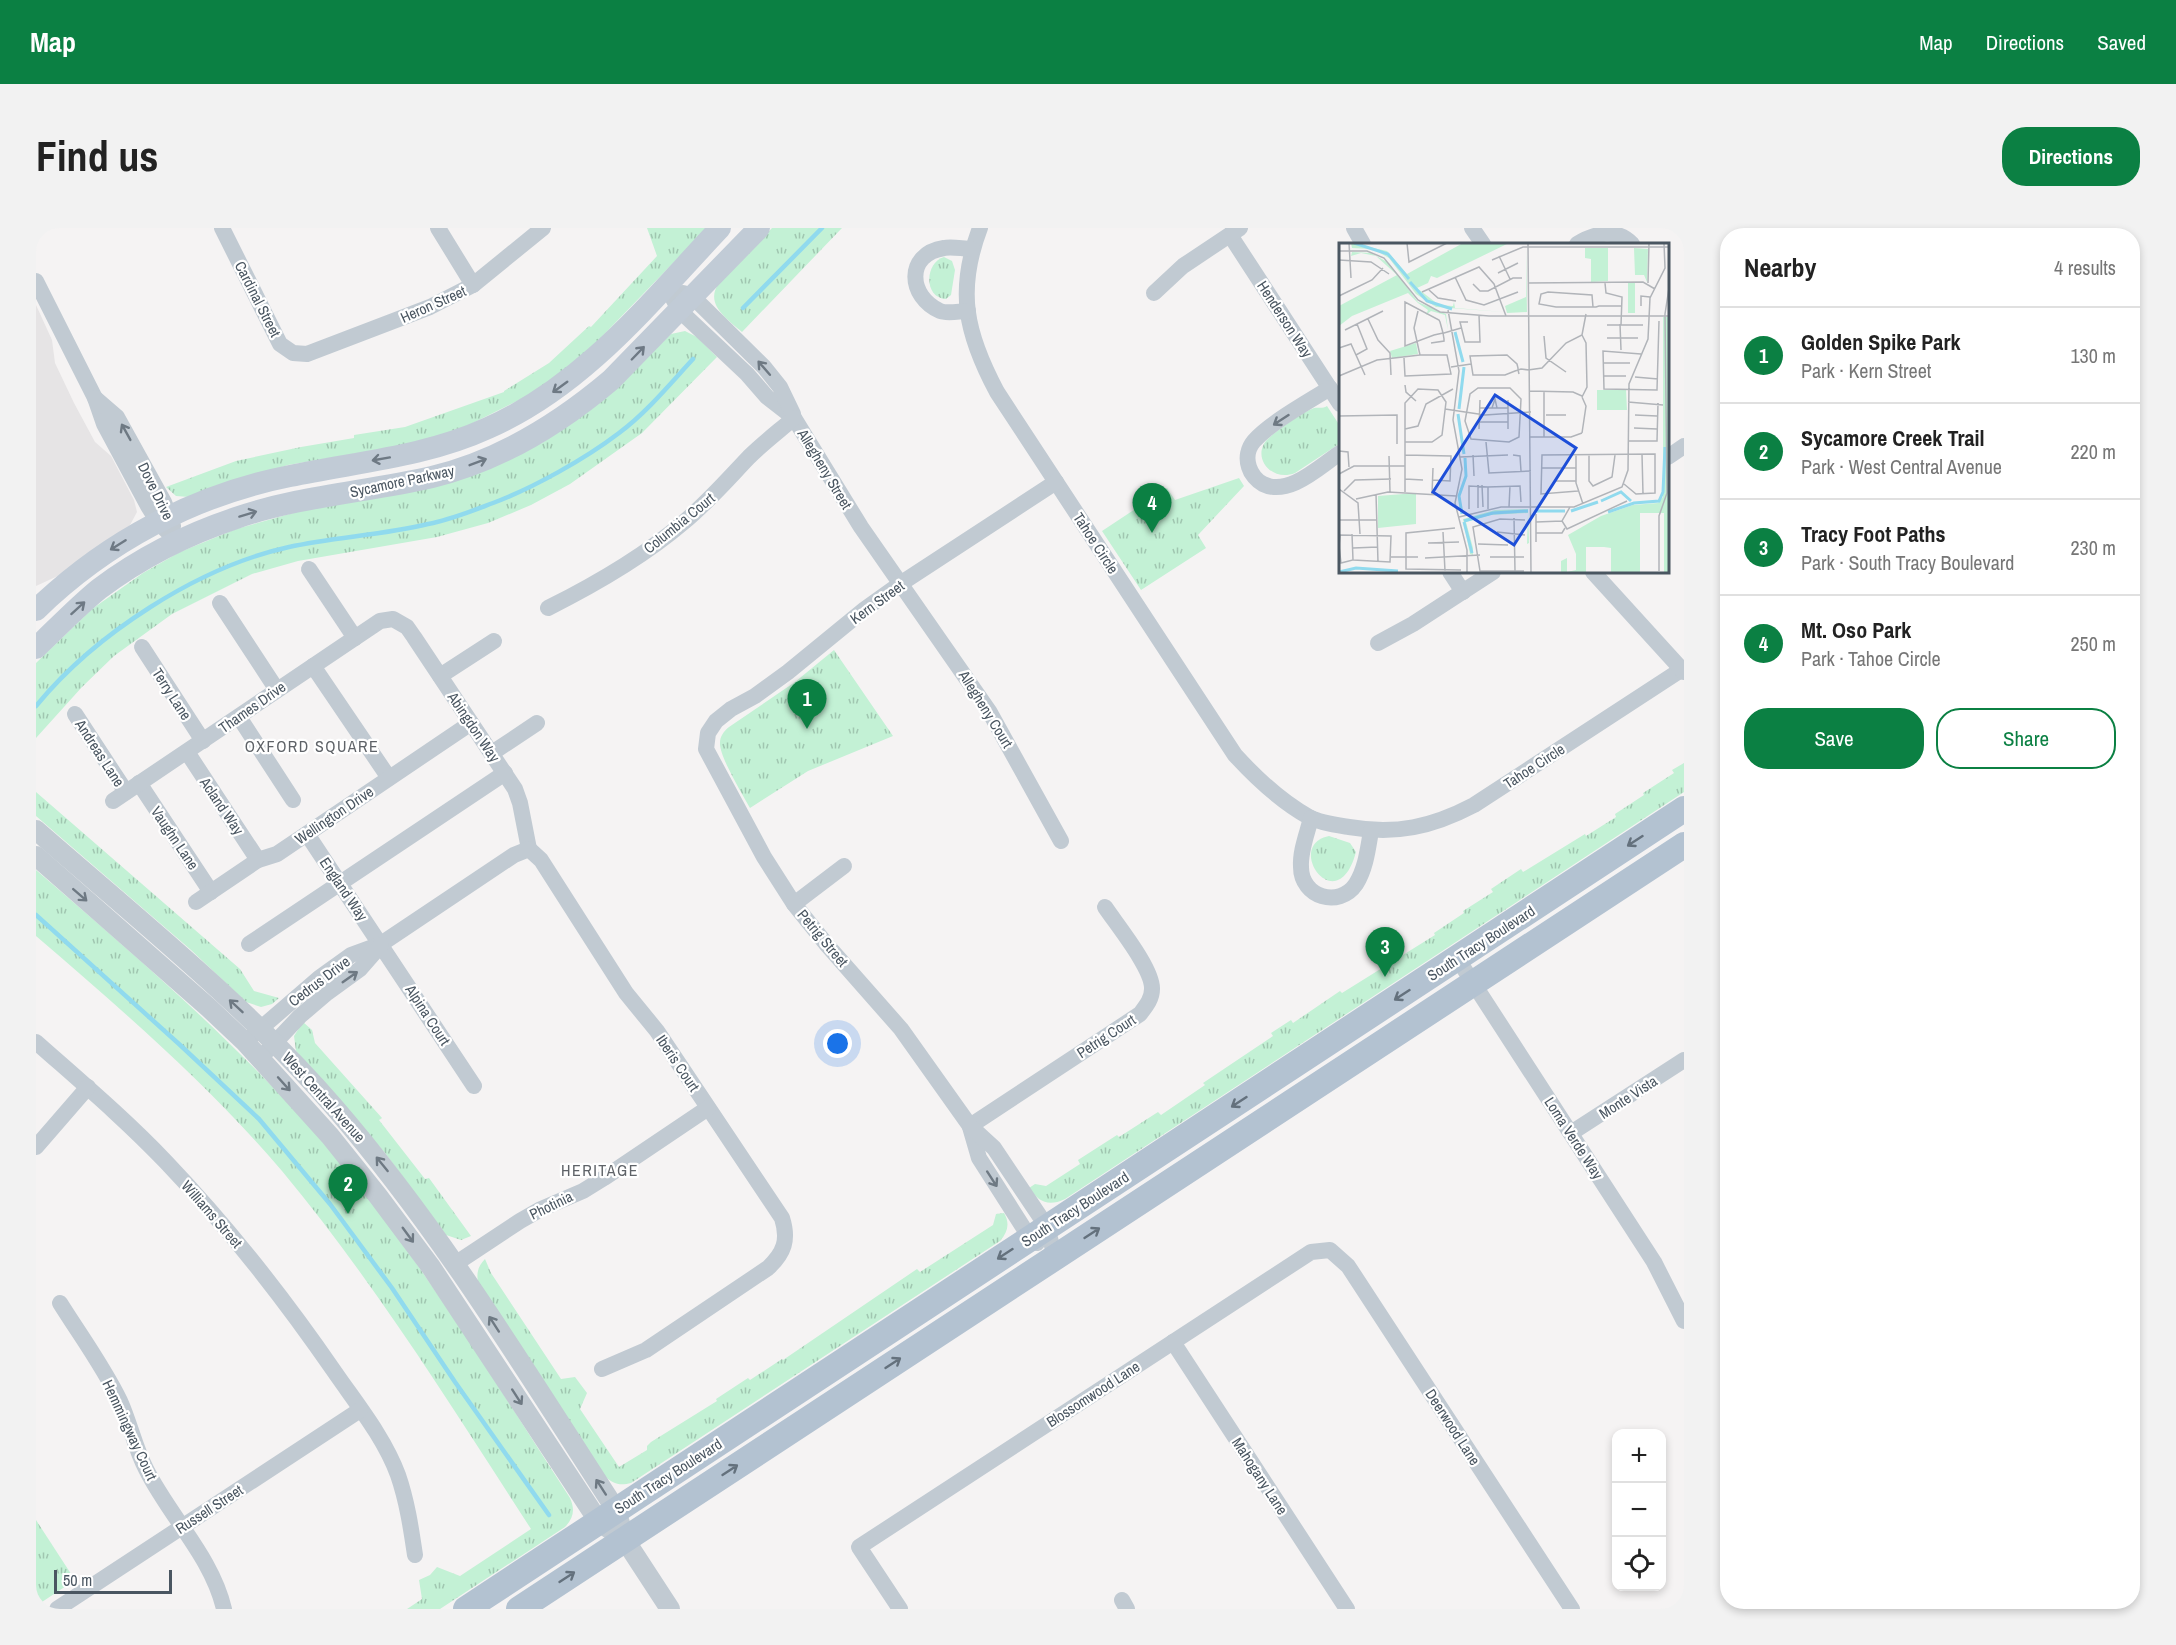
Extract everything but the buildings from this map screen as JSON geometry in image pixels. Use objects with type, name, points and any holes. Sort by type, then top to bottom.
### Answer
[{"type":"main road","name":"Sycamore Parkway","points":[[36,610],[80,571],[108,552],[164,518],[219,495],[261,482],[432,448],[487,429],[512,417],[566,383],[611,342],[720,228]]},
{"type":"main road","name":"Sycamore Parkway","points":[[36,648],[100,589],[177,542],[264,509],[435,476],[512,447],[564,417],[611,380],[759,228]]},
{"type":"main road","name":"South Tracy Boulevard","points":[[466,1609],[1684,809]]},
{"type":"main road","name":"South Tracy Boulevard","points":[[519,1609],[1684,845]]},
{"type":"street","name":"Cardinal Street","points":[[222,228],[280,344],[293,352],[307,354]]},
{"type":"street","points":[[438,228],[473,285]]},
{"type":"street","name":"Heron Street","points":[[307,354],[430,307],[473,285],[543,228]]},
{"type":"street","name":"Tahoe Circle","points":[[980,228],[972,249],[967,279],[968,311],[972,335],[980,360],[997,392],[1235,755],[1257,780],[1311,818],[1371,831],[1399,830],[1446,819],[1474,805],[1683,671]]},
{"type":"street","points":[[1354,228],[1362,243]]},
{"type":"street","points":[[1472,228],[1481,243]]},
{"type":"street","points":[[1154,293],[1183,266],[1235,231]]},
{"type":"street","name":"Henderson Way","points":[[1235,231],[1339,401]]},
{"type":"street","points":[[1579,243],[1603,231],[1616,232],[1631,243]]},
{"type":"street","points":[[968,311],[941,312],[923,299],[916,286],[915,274],[919,262],[929,254],[944,248],[972,249]]},
{"type":"street","name":"Dove Drive","points":[[36,281],[95,398],[117,417],[177,542]]},
{"type":"street","name":"Allegheny Street","points":[[666,285],[686,304],[767,398],[794,418],[861,527],[900,584]]},
{"type":"street","points":[[1330,388],[1266,430],[1252,442],[1247,454],[1249,469],[1258,482],[1269,487],[1284,488],[1339,454]]},
{"type":"street","name":"Columbia Court","points":[[548,608],[590,586],[683,523],[751,456],[794,418]]},
{"type":"street","points":[[1669,456],[1684,446]]},
{"type":"street","name":"Kern Street","points":[[708,733],[716,721],[731,709],[755,696],[788,672],[865,609],[1056,482]]},
{"type":"street","points":[[309,569],[355,638]]},
{"type":"street","points":[[1450,573],[1462,591]]},
{"type":"street","points":[[1378,643],[1413,624],[1491,573]]},
{"type":"street","points":[[1594,573],[1683,671]]},
{"type":"street","name":"Allegheny Court","points":[[900,584],[989,711],[1061,841]]},
{"type":"street","points":[[220,603],[277,690]]},
{"type":"street","name":"Thames Drive","points":[[126,792],[380,621],[393,619]]},
{"type":"street","name":"Abingdon Way","points":[[393,619],[407,627],[515,789],[529,849]]},
{"type":"street","points":[[440,676],[494,641]]},
{"type":"street","name":"Terry Lane","points":[[142,647],[203,741]]},
{"type":"street","points":[[313,666],[389,778]]},
{"type":"street","name":"Andreas Lane","points":[[75,714],[126,792]]},
{"type":"street","points":[[239,717],[294,800]]},
{"type":"street","name":"Wellington Drive","points":[[196,902],[258,860],[277,854],[471,723]]},
{"type":"street","points":[[492,753],[537,723]]},
{"type":"street","name":"Petrig Street","points":[[708,733],[706,749],[714,768],[764,857],[794,904],[901,1029],[970,1126],[994,1148],[1039,1233],[1055,1257]]},
{"type":"street","name":"Acland Way","points":[[187,752],[258,860]]},
{"type":"street","points":[[249,944],[505,773]]},
{"type":"street","name":"Vaughn Lane","points":[[126,792],[211,892]]},
{"type":"street","points":[[1311,818],[1300,867],[1303,880],[1309,890],[1322,898],[1336,898],[1348,893],[1356,884],[1367,858],[1371,831]]},
{"type":"street","name":"West Central Avenue","points":[[36,830],[260,1029],[335,1107],[411,1203],[455,1264],[607,1516]]},
{"type":"street","name":"England Way","points":[[307,834],[381,944]]},
{"type":"street","points":[[381,944],[514,855],[529,849]]},
{"type":"street","name":"Iberis Court","points":[[529,849],[541,860],[626,993],[657,1031],[782,1218],[786,1230],[780,1256],[768,1268],[646,1350],[602,1370]]},
{"type":"street","name":"West Central Avenue","points":[[36,856],[245,1042],[348,1157],[412,1240],[624,1540],[670,1609]]},
{"type":"street","points":[[794,904],[844,866]]},
{"type":"street","name":"Petrig Court","points":[[970,1126],[1140,1014],[1149,1002],[1152,988],[1148,971],[1105,907]]},
{"type":"street","name":"Cedrus Drive","points":[[245,1042],[319,978],[351,955],[381,944]]},
{"type":"street","name":"Cedrus Drive","points":[[260,1058],[300,1016],[360,969],[381,944]]},
{"type":"street","name":"Alpina Court","points":[[381,944],[474,1086]]},
{"type":"street","name":"Loma Verde Way","points":[[1457,958],[1654,1262],[1684,1321]]},
{"type":"street","name":"Williams Street","points":[[36,1042],[165,1161],[276,1289],[382,1443],[397,1473],[406,1505],[415,1555]]},
{"type":"street","name":"Monte Vista","points":[[1571,1133],[1684,1060]]},
{"type":"street","points":[[36,1147],[87,1087]]},
{"type":"street","name":"Photinia","points":[[455,1264],[520,1221],[604,1178],[708,1108]]},
{"type":"street","name":"Blossomwood Lane","points":[[900,1609],[859,1547],[1311,1252],[1330,1250]]},
{"type":"street","name":"Deerwood Lane","points":[[1330,1250],[1348,1266],[1572,1609]]},
{"type":"street","name":"Hemmingway Court","points":[[60,1303],[119,1399],[145,1468],[220,1590],[224,1609]]},
{"type":"street","name":"Mahogany Lane","points":[[1173,1342],[1347,1609]]},
{"type":"street","name":"Russell Street","points":[[57,1609],[360,1410]]},
{"type":"shaded area","points":[[36,305],[52,340],[55,363],[74,403],[95,442],[111,456],[134,500],[137,512],[130,525],[62,574],[36,586]]},
{"type":"green space","points":[[647,228],[707,228],[587,352],[539,390],[461,429],[406,445],[288,465],[189,497],[176,496],[166,487],[236,461],[354,438],[354,435],[405,427],[504,392],[549,363],[589,326],[591,327],[657,256]]},
{"type":"green space","points":[[772,228],[842,228],[742,332],[719,310],[714,298],[715,291],[719,283]]},
{"type":"green space","points":[[944,257],[952,261],[955,270],[951,295],[946,299],[933,293],[929,280],[933,266]]},
{"type":"green space","points":[[685,331],[697,337],[717,357],[642,433],[570,484],[531,505],[488,523],[437,537],[298,561],[252,574],[172,614],[114,656],[82,687],[36,738],[36,663],[92,609],[143,573],[180,552],[236,529],[542,443],[593,408],[671,334]]},
{"type":"green space","points":[[1327,406],[1339,424],[1339,444],[1295,473],[1278,474],[1265,465],[1262,451],[1270,437],[1304,413],[1314,408]]},
{"type":"green space","points":[[1239,478],[1244,486],[1198,535],[1206,548],[1141,590],[1102,531],[1167,488],[1175,500]]},
{"type":"green space","points":[[834,650],[893,736],[808,771],[750,808],[723,757],[720,743],[724,732],[795,682]]},
{"type":"green space","points":[[1684,763],[1684,792],[1065,1199],[1054,1203],[1044,1202],[1036,1197],[1029,1188],[1035,1184],[1046,1186],[1080,1164],[1078,1160],[1117,1135],[1119,1137],[1158,1112],[1161,1115],[1205,1085],[1203,1083],[1273,1036],[1271,1033],[1291,1020],[1293,1023],[1340,991],[1342,993],[1435,935],[1434,933],[1464,913],[1463,911],[1493,892],[1491,889],[1521,869],[1523,872],[1616,817],[1615,814],[1674,773],[1672,770]]},
{"type":"green space","points":[[36,792],[240,969],[254,991],[279,998],[272,1004],[261,1007],[246,1002],[191,950],[36,816]]},
{"type":"green space","points":[[1329,836],[1350,843],[1356,852],[1347,872],[1337,880],[1327,880],[1318,874],[1312,863],[1311,852],[1316,842]]},
{"type":"green space","points":[[36,870],[150,969],[224,1038],[260,1073],[328,1148],[424,1275],[484,1363],[570,1498],[573,1513],[565,1527],[440,1609],[407,1609],[422,1599],[419,1580],[430,1575],[437,1567],[460,1576],[531,1529],[381,1301],[282,1171],[194,1078],[36,936]]},
{"type":"green space","points":[[303,1022],[312,1030],[315,1043],[382,1118],[379,1120],[425,1179],[429,1178],[471,1236],[461,1240],[446,1235],[385,1153],[296,1051],[294,1036]]},
{"type":"green space","points":[[1004,1213],[1007,1227],[1000,1241],[627,1484],[613,1482],[604,1475],[477,1278],[485,1259],[491,1273],[561,1379],[575,1377],[587,1393],[580,1409],[619,1467],[647,1450],[651,1442],[717,1401],[716,1399],[748,1378],[750,1380],[783,1360],[917,1269],[920,1272],[993,1225],[996,1214]]},
{"type":"green space","points":[[36,1520],[75,1580],[36,1606]]},
{"type":"waterway","points":[[743,308],[822,228]]},
{"type":"waterway","points":[[36,706],[60,679],[118,629],[150,607],[219,570],[289,547],[394,531],[444,520],[509,497],[541,481],[591,453],[629,425],[658,398],[693,359]]},
{"type":"waterway","points":[[36,915],[259,1119],[330,1204],[392,1288],[549,1515]]},
{"type":"place","name":"Mt. Oso Park","points":[[1152,533]]},
{"type":"place","name":"Golden Spike Park","points":[[807,729]]},
{"type":"place","name":"Tracy Foot Paths","points":[[1385,977]]},
{"type":"place","name":"Sycamore Creek Trail","points":[[348,1214]]},
{"type":"district","name":"OXFORD SQUARE","points":[[312,746]]},
{"type":"district","name":"HERITAGE","points":[[600,1170]]}]
